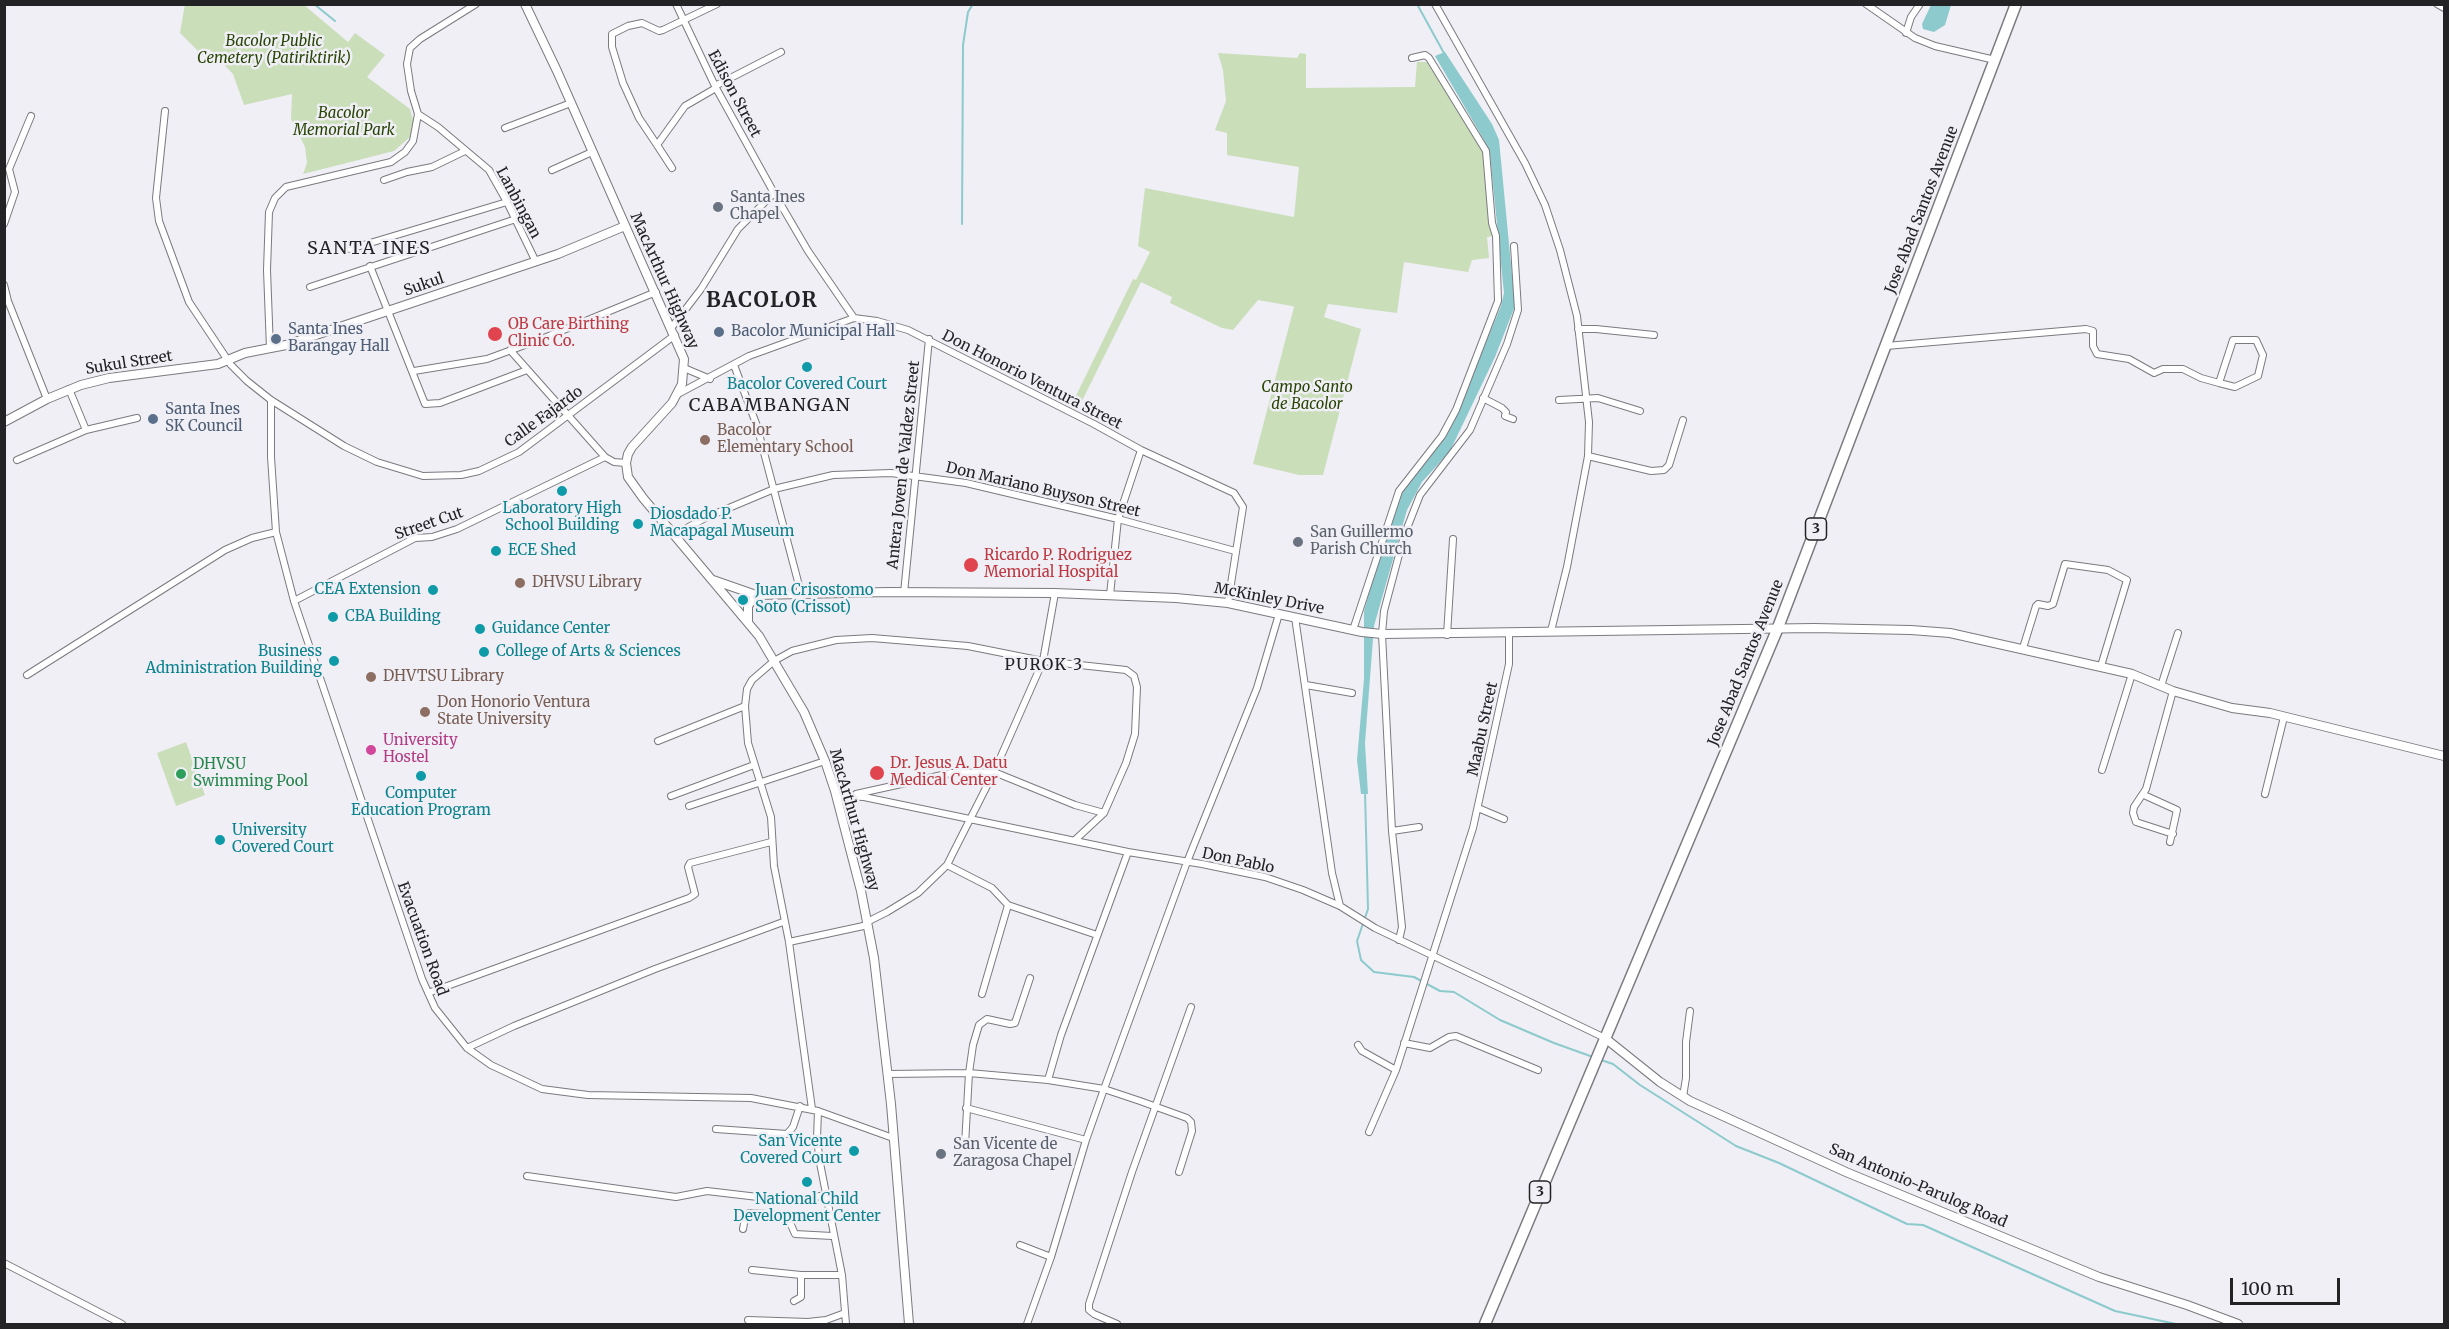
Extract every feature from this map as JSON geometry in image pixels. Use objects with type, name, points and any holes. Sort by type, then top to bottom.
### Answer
[{"type":"highway","name":"Jose Abad Santos Avenue","points":[[1485,1324],[1777,630],[2016,4]]},
{"type":"main road","name":"MacArthur Highway","points":[[525,4],[572,103],[682,353],[684,368],[682,384],[664,412],[632,447],[626,470],[633,484],[748,622],[774,661],[804,712],[837,796],[868,924],[888,1074],[909,1324]]},
{"type":"main road","name":"Sukul","points":[[229,360],[387,312],[536,262],[586,244],[626,226]]},
{"type":"main road","name":"Sukul Street","points":[[4,422],[69,389],[109,378],[213,365],[229,360]]},
{"type":"main road","name":"McKinley Drive","points":[[713,580],[756,595],[1055,593],[1176,598],[1228,603],[1380,634],[1777,630],[1911,630],[1950,633],[2132,674],[2173,691],[2232,708],[2284,717],[2445,756]]},
{"type":"main road","points":[[748,622],[748,606],[756,595]]},
{"type":"main road","name":"San Antonio-Parulog Road","points":[[1603,1043],[1683,1096],[1846,1172],[2099,1277],[2238,1324]]},
{"type":"street","points":[[270,349],[267,270],[269,212],[274,198],[279,192],[297,184],[391,162],[399,158],[413,141],[418,114],[411,91],[407,64],[410,48],[420,39],[476,4]]},
{"type":"street","name":"Edison Street","points":[[676,4],[716,87],[774,193],[808,251],[854,318]]},
{"type":"street","points":[[672,168],[639,117],[623,83],[612,47],[612,34],[628,26],[642,23],[659,31],[717,4]]},
{"type":"street","points":[[1435,4],[1520,154],[1545,205],[1560,250],[1578,329],[1589,422],[1588,456],[1567,567],[1551,631]]},
{"type":"street","points":[[1866,4],[1906,33],[1935,46],[1995,60]]},
{"type":"street","points":[[1906,33],[1911,17],[1920,4]]},
{"type":"street","points":[[2437,4],[2445,8]]},
{"type":"street","points":[[657,145],[685,106],[781,52]]},
{"type":"street","points":[[1358,631],[1399,491],[1442,436],[1456,410],[1498,301],[1496,236],[1492,223],[1486,151],[1429,58],[1425,55],[1412,58]]},
{"type":"street","points":[[505,128],[572,103]]},
{"type":"street","name":"Calle Fajardo","points":[[165,111],[156,198],[159,221],[189,302],[240,375],[271,400],[362,455],[393,468],[423,476],[461,475],[478,471],[519,452],[673,331]]},
{"type":"street","name":"Lanbingan","points":[[418,114],[438,127],[489,170],[536,262]]},
{"type":"street","points":[[4,224],[15,192],[9,169],[31,116]]},
{"type":"street","points":[[384,180],[432,167],[465,151]]},
{"type":"street","points":[[552,170],[592,152]]},
{"type":"street","points":[[673,331],[738,229],[774,193]]},
{"type":"street","points":[[350,249],[507,202]]},
{"type":"street","points":[[310,287],[516,219]]},
{"type":"street","points":[[1399,940],[1402,927],[1392,831],[1380,634],[1396,563],[1416,505],[1424,489],[1470,430],[1507,344],[1518,310],[1514,246]]},
{"type":"street","points":[[370,266],[387,312],[414,371],[425,404],[432,405],[527,370]]},
{"type":"street","points":[[4,285],[6,301],[47,399]]},
{"type":"street","points":[[414,371],[472,362],[510,350],[656,292]]},
{"type":"street","name":"Don Honorio Ventura Street","points":[[676,395],[710,379],[749,356],[854,318],[889,324],[929,339],[1141,450],[1233,492],[1240,499],[1243,507],[1228,603]]},
{"type":"street","points":[[1578,329],[1654,335]]},
{"type":"street","points":[[1886,346],[2086,329],[2093,331],[2093,346],[2097,354],[2129,359],[2154,373],[2163,369],[2183,369],[2201,378],[2219,383],[2235,387],[2258,376],[2263,355],[2256,340],[2233,340],[2219,383]]},
{"type":"street","name":"Antera Joven de Valdez Street","points":[[904,593],[929,339]]},
{"type":"street","points":[[510,350],[605,457],[614,462],[626,463]]},
{"type":"street","points":[[734,365],[757,426],[801,593]]},
{"type":"street","points":[[684,368],[710,379]]},
{"type":"street","points":[[69,389],[86,430]]},
{"type":"street","points":[[1483,398],[1502,408],[1506,412],[1505,416],[1513,419]]},
{"type":"street","points":[[1559,400],[1603,399],[1640,411]]},
{"type":"street","name":"Evacuation Road","points":[[271,400],[271,466],[276,532],[294,601],[428,993],[435,1008],[467,1048],[491,1065],[542,1089],[588,1095],[751,1098],[801,1106],[893,1138]]},
{"type":"street","points":[[17,460],[86,430],[137,418]]},
{"type":"street","points":[[1588,456],[1651,471],[1664,470],[1669,465],[1683,420]]},
{"type":"street","points":[[1110,595],[1118,519],[1141,450]]},
{"type":"street","name":"Street Cut","points":[[294,601],[415,538],[432,537],[457,529],[605,457]]},
{"type":"street","name":"Don Mariano Buyson Street","points":[[674,535],[713,515],[774,489],[843,474],[891,473],[966,483],[1118,519],[1235,550]]},
{"type":"street","points":[[27,675],[225,550],[252,538],[276,532]]},
{"type":"street","points":[[1447,635],[1453,540]]},
{"type":"street","points":[[2023,648],[2037,605],[2053,604],[2065,564],[2108,570],[2127,580],[2101,666]]},
{"type":"street","points":[[789,942],[868,924],[904,903],[926,886],[946,865],[994,772],[1043,661],[1055,593]]},
{"type":"street","points":[[1027,1324],[1051,1257],[1086,1140],[1104,1089],[1187,862],[1257,688],[1279,614]]},
{"type":"street","points":[[1295,617],[1332,873],[1340,906]]},
{"type":"street","points":[[2161,686],[2178,633]]},
{"type":"street","name":"Maabu Street","points":[[1369,1132],[1396,1070],[1426,969],[1473,828],[1509,664],[1509,634]]},
{"type":"street","points":[[846,1324],[842,1275],[832,1236],[789,942],[783,922],[771,842],[771,817],[748,743],[745,706],[748,685],[774,661],[792,651],[836,640],[872,638],[968,646],[1043,661],[1126,670],[1134,676],[1137,687],[1135,734],[1126,763],[1104,813],[1075,840]]},
{"type":"street","points":[[2102,770],[2132,674]]},
{"type":"street","points":[[1306,685],[1352,693]]},
{"type":"street","points":[[2173,691],[2144,795],[2134,807],[2134,820],[2173,834]]},
{"type":"street","points":[[658,741],[745,706]]},
{"type":"street","points":[[2265,794],[2284,717]]},
{"type":"street","points":[[689,806],[825,761]]},
{"type":"street","points":[[671,796],[754,765]]},
{"type":"street","points":[[851,795],[951,774],[994,772],[1075,805],[1104,813]]},
{"type":"street","name":"Don Pablo","points":[[837,796],[851,795],[1128,852],[1265,877],[1304,890],[1340,906],[1364,923],[1432,955],[1603,1043]]},
{"type":"street","points":[[2144,795],[2177,810],[2170,842]]},
{"type":"street","points":[[1478,808],[1503,819]]},
{"type":"street","points":[[1392,831],[1419,827]]},
{"type":"street","points":[[428,993],[689,898],[695,894],[688,867],[690,863],[771,842]]},
{"type":"street","points":[[1048,1080],[1061,1035],[1128,852]]},
{"type":"street","points":[[946,865],[992,888],[1008,905],[1097,935]]},
{"type":"street","points":[[981,994],[1008,905]]},
{"type":"street","points":[[467,1048],[514,1026],[655,969],[783,922]]},
{"type":"street","points":[[965,1145],[969,1072],[979,1025],[987,1019],[1015,1023],[1030,978]]},
{"type":"street","points":[[1117,1324],[1094,1314],[1089,1310],[1089,1304],[1155,1106],[1191,1007]]},
{"type":"street","points":[[1683,1096],[1690,1011]]},
{"type":"street","points":[[1404,1043],[1430,1048],[1449,1037],[1456,1036],[1538,1070]]},
{"type":"street","points":[[1358,1045],[1362,1051],[1396,1070]]},
{"type":"street","points":[[888,1074],[969,1072],[1048,1080],[1104,1089],[1155,1106],[1187,1118],[1191,1122],[1192,1131],[1179,1172]]},
{"type":"street","points":[[716,1129],[787,1134],[793,1127],[801,1106]]},
{"type":"street","points":[[966,1108],[1086,1140]]},
{"type":"street","points":[[526,1176],[676,1197],[707,1191],[792,1201],[826,1195]]},
{"type":"street","points":[[743,1229],[745,1218],[749,1213],[784,1215],[788,1218],[795,1234],[832,1236]]},
{"type":"street","points":[[1020,1245],[1051,1257]]},
{"type":"street","points":[[4,1263],[122,1324]]},
{"type":"street","points":[[752,1270],[801,1275],[842,1275]]},
{"type":"street","points":[[794,1301],[801,1297],[801,1275]]},
{"type":"street","points":[[748,1320],[808,1322],[826,1320],[845,1313]]},
{"type":"green space","name":"Bacolor Public Cemetery (Patiriktirik)","points":[[185,4],[304,5],[348,42],[355,33],[385,55],[367,77],[410,109],[413,120],[410,137],[394,151],[303,174],[307,163],[305,147],[291,119],[292,94],[244,105],[233,74],[209,49],[205,58],[180,33]]},
{"type":"green space","name":"Campo Santo de Bacolor","points":[[1218,53],[1297,58],[1300,53],[1306,54],[1306,88],[1415,87],[1417,62],[1428,62],[1474,133],[1484,155],[1492,236],[1487,237],[1489,258],[1472,260],[1468,272],[1404,262],[1397,313],[1328,304],[1324,317],[1361,329],[1323,475],[1299,475],[1253,464],[1294,307],[1292,306],[1258,300],[1233,330],[1222,328],[1170,303],[1172,297],[1141,282],[1077,411],[1070,408],[1133,279],[1136,280],[1150,252],[1138,246],[1145,188],[1294,217],[1299,167],[1227,155],[1227,133],[1215,130],[1226,101],[1223,70]]},
{"type":"green space","name":"DHVSU Swimming Pool","points":[[186,742],[205,795],[176,806],[157,753]]},
{"type":"water","points":[[1931,5],[1951,5],[1945,25],[1934,32],[1923,29],[1922,24]]},
{"type":"water","points":[[1445,52],[1492,124],[1499,140],[1515,306],[1495,357],[1450,451],[1422,482],[1407,510],[1374,626],[1365,743],[1368,794],[1361,794],[1357,760],[1364,679],[1364,611],[1376,568],[1400,496],[1456,414],[1501,306],[1504,293],[1490,155],[1484,140],[1435,56]]},
{"type":"waterway","points":[[314,4],[335,21]]},
{"type":"waterway","points":[[962,224],[963,45],[968,12],[973,4]]},
{"type":"waterway","points":[[1417,4],[1445,55]]},
{"type":"waterway","points":[[1365,791],[1368,909],[1357,941],[1361,960],[1374,972],[1414,977],[1440,991],[1454,992],[1500,1020],[1593,1057]]},
{"type":"waterway","points":[[1601,1060],[1613,1064],[1640,1085],[1736,1146],[1779,1163],[1907,1224],[1923,1225],[2115,1311],[2176,1324]]},
{"type":"place","name":"Santa Ines Chapel","points":[[718,207]]},
{"type":"place","name":"Bacolor Municipal Hall","points":[[719,332]]},
{"type":"place","name":"OB Care Birthing Clinic Co.","points":[[495,334]]},
{"type":"place","name":"Santa Ines Barangay Hall","points":[[276,339]]},
{"type":"place","name":"Bacolor Covered Court","points":[[807,367]]},
{"type":"place","name":"Santa Ines SK Council","points":[[153,419]]},
{"type":"place","name":"Bacolor Elementary School","points":[[705,440]]},
{"type":"place","name":"Laboratory High School Building","points":[[562,491]]},
{"type":"place","name":"Diosdado P. Macapagal Museum","points":[[638,524]]},
{"type":"place","name":"San Guillermo Parish Church","points":[[1298,542]]},
{"type":"place","name":"ECE Shed","points":[[496,551]]},
{"type":"place","name":"Ricardo P. Rodriguez Memorial Hospital","points":[[971,565]]},
{"type":"place","name":"DHVSU Library","points":[[520,583]]},
{"type":"place","name":"CEA Extension","points":[[433,590]]},
{"type":"place","name":"Juan Crisostomo Soto (Crissot)","points":[[743,600]]},
{"type":"place","name":"CBA Building","points":[[333,617]]},
{"type":"place","name":"Guidance Center","points":[[480,629]]},
{"type":"place","name":"College of Arts & Sciences","points":[[484,652]]},
{"type":"place","name":"Business Administration Building","points":[[334,661]]},
{"type":"place","name":"DHVTSU Library","points":[[371,677]]},
{"type":"place","name":"Don Honorio Ventura State University","points":[[425,712]]},
{"type":"place","name":"University Hostel","points":[[371,750]]},
{"type":"place","name":"Dr. Jesus A. Datu Medical Center","points":[[877,773]]},
{"type":"place","name":"DHVSU Swimming Pool","points":[[181,774]]},
{"type":"place","name":"Computer Education Program","points":[[421,776]]},
{"type":"place","name":"University Covered Court","points":[[220,840]]},
{"type":"place","name":"San Vicente Covered Court","points":[[854,1151]]},
{"type":"place","name":"San Vicente de Zaragosa Chapel","points":[[941,1154]]},
{"type":"place","name":"National Child Development Center","points":[[807,1182]]},
{"type":"district","name":"SANTA INES","points":[[369,249]]},
{"type":"district","name":"BACOLOR","points":[[762,301]]},
{"type":"district","name":"CABAMBANGAN","points":[[770,406]]},
{"type":"district","name":"PUROK 3","points":[[1044,665]]},
{"type":"park label","name":"Bacolor Memorial Park","points":[[344,122]]}]
